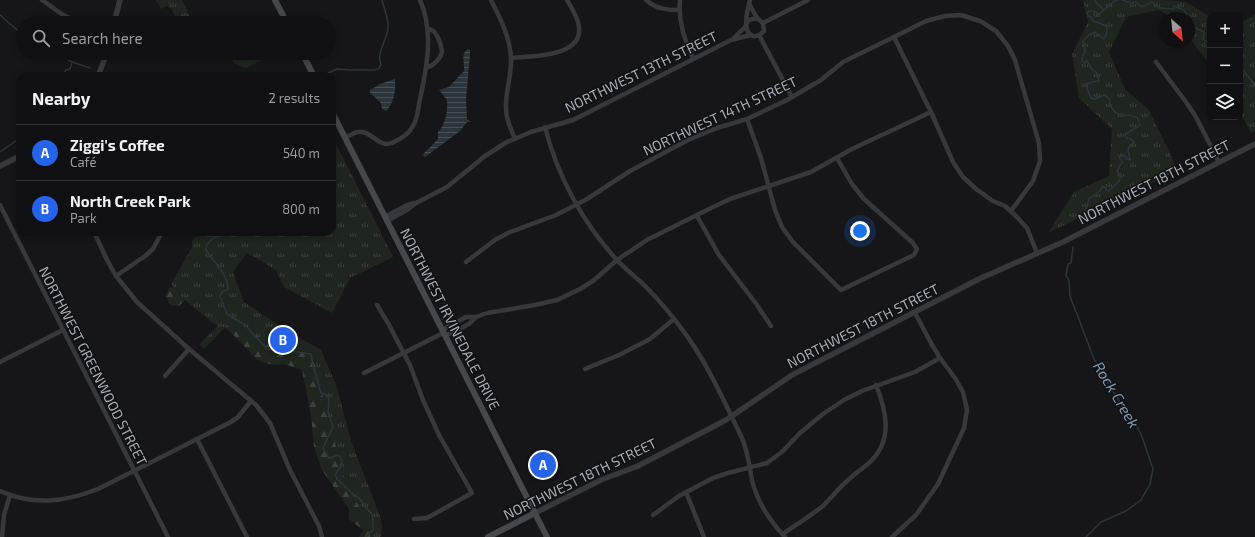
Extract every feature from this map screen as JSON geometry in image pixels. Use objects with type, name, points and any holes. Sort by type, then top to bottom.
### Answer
[{"type":"main road","points":[[275,0],[283,16]]},
{"type":"main road","points":[[306,60],[312,72]]},
{"type":"main road","name":"NORTHWEST IRVINEDALE DRIVE","points":[[336,120],[546,537]]},
{"type":"main road","name":"NORTHWEST 18TH STREET","points":[[488,537],[535,513]]},
{"type":"street","points":[[42,0],[65,16]]},
{"type":"street","points":[[116,16],[120,0]]},
{"type":"street","points":[[345,138],[356,132],[363,132],[386,144],[394,142],[404,136],[413,127],[416,121],[426,67],[428,28],[420,0]]},
{"type":"street","points":[[491,0],[506,34],[511,58],[506,109],[508,123],[515,139]]},
{"type":"street","points":[[511,58],[556,53],[570,47],[574,43],[578,34],[578,23],[567,0]]},
{"type":"street","points":[[646,0],[659,8],[679,10]]},
{"type":"street","points":[[680,0],[679,10],[686,43],[693,58]]},
{"type":"street","points":[[750,0],[752,9],[757,18],[763,23],[764,31],[755,36],[750,35],[747,32],[746,25],[750,0]]},
{"type":"street","points":[[763,23],[808,0]]},
{"type":"street","name":"NORTHWEST 14TH STREET","points":[[466,262],[495,240],[508,233],[542,221],[577,204],[630,170],[688,140],[717,128],[747,119],[792,97],[821,80],[843,62],[926,21],[945,16],[961,15],[980,21],[996,31],[1008,46],[1015,60],[1038,136],[1040,161],[1033,181],[1011,211]]},
{"type":"street","points":[[746,25],[749,20],[757,18]]},
{"type":"street","name":"NORTHWEST 13TH STREET","points":[[731,40],[746,25]]},
{"type":"street","points":[[426,67],[432,66],[440,58],[442,52],[434,30],[428,28]]},
{"type":"street","name":"NORTHWEST 13TH STREET","points":[[386,219],[405,206],[416,203],[447,187],[485,156],[515,139],[545,127],[566,122],[587,113],[693,58],[731,40],[750,35]]},
{"type":"street","points":[[759,35],[792,97]]},
{"type":"street","points":[[894,37],[931,112],[953,162],[963,177],[976,190],[993,202],[1005,206],[1027,228],[1037,254]]},
{"type":"street","points":[[100,72],[104,60]]},
{"type":"street","points":[[1156,62],[1178,90],[1196,117],[1219,162]]},
{"type":"street","points":[[364,373],[443,333],[466,318],[557,300],[580,289],[592,281],[617,260],[647,240],[730,199],[811,172],[852,149],[931,112]]},
{"type":"street","points":[[747,119],[761,158],[775,210],[782,227],[793,242],[841,290],[914,255],[917,249],[913,243],[864,199],[852,184],[837,158]]},
{"type":"street","points":[[545,127],[556,162],[577,204],[595,233],[617,260],[645,286],[674,319],[700,357],[742,438],[752,482],[762,507],[784,536],[823,505],[877,454],[881,447],[885,433],[886,416],[876,385]]},
{"type":"street","name":"NORTHWEST 18TH STREET","points":[[535,513],[601,480],[638,466],[732,417],[792,376],[915,312],[994,272],[1037,254],[1255,144]]},
{"type":"street","points":[[0,166],[16,158]]},
{"type":"street","name":"NORTHWEST GREENWOOD STREET","points":[[0,205],[168,537]]},
{"type":"street","points":[[697,216],[719,255],[771,326]]},
{"type":"street","points":[[96,236],[104,255],[116,276],[137,302],[189,349],[251,401],[270,422],[290,470],[319,526],[322,537]]},
{"type":"street","points":[[116,276],[153,249],[160,236]]},
{"type":"street","points":[[378,305],[404,353],[431,418],[472,493],[426,518],[414,519]]},
{"type":"street","points":[[892,537],[916,515],[938,484],[964,428],[967,410],[963,392],[930,343],[915,312]]},
{"type":"street","points":[[585,369],[619,356],[650,338],[674,319]]},
{"type":"street","points":[[0,362],[63,330]]},
{"type":"street","points":[[165,376],[189,349]]},
{"type":"street","points":[[653,515],[686,492],[714,478],[773,460],[823,414],[844,400],[876,385],[915,372],[940,358]]},
{"type":"street","points":[[0,491],[10,495],[39,501],[68,499],[98,489],[233,421],[251,401]]},
{"type":"street","points":[[197,439],[247,537]]},
{"type":"street","points":[[686,492],[704,537]]},
{"type":"street","points":[[2,537],[4,515],[10,495]]},
{"type":"green space","points":[[156,0],[182,0],[190,16],[175,16],[172,10],[167,6],[161,9]]},
{"type":"green space","points":[[1083,0],[1164,0],[1186,2],[1207,15],[1207,60],[1195,45],[1195,12],[1162,12],[1159,10],[1126,17],[1109,52],[1125,89],[1149,110],[1178,170],[1048,233],[1074,192],[1109,176],[1112,129],[1079,98],[1072,54],[1088,22]]},
{"type":"green space","points":[[1255,15],[1255,131],[1251,133],[1243,118],[1243,21]]},
{"type":"green space","points":[[233,60],[262,60],[246,68],[234,63]]},
{"type":"green space","points":[[336,144],[393,257],[350,278],[332,313],[284,287],[276,270],[247,253],[233,272],[244,302],[286,330],[321,350],[337,387],[351,441],[380,516],[382,525],[381,537],[370,537],[372,528],[346,485],[312,355],[268,345],[235,317],[204,349],[200,344],[218,325],[181,296],[171,284],[199,236],[336,236]]},
{"type":"green space","points":[[201,236],[233,300],[314,353],[358,491],[376,537],[359,537],[363,530],[349,519],[349,509],[322,470],[314,446],[311,416],[302,370],[284,364],[273,365],[259,361],[226,328],[214,324],[185,300],[179,306],[170,305],[165,296],[169,288],[179,286],[193,251],[192,242],[196,237]]},
{"type":"shaded area","points":[[468,49],[470,50],[470,54],[466,99],[467,119],[471,122],[467,122],[460,131],[425,157],[423,155],[435,143],[438,138],[438,132],[441,129],[446,117],[447,100],[439,90],[449,87],[464,71],[463,56]]},
{"type":"shaded area","points":[[395,79],[394,96],[391,105],[386,111],[382,109],[381,103],[370,93],[370,90],[380,84]]},
{"type":"waterway","points":[[331,72],[337,69],[374,70],[378,69],[381,65],[380,56],[388,28],[387,17],[382,0]]},
{"type":"waterway","name":"Rock Creek","points":[[1081,223],[1089,199],[1100,191],[1102,187],[1105,187],[1106,190],[1109,191],[1119,181],[1121,176],[1117,171],[1122,162],[1119,157],[1123,155],[1130,160],[1128,149],[1134,142],[1131,139],[1126,138],[1126,134],[1140,125],[1137,117],[1118,114],[1115,112],[1109,98],[1104,95],[1095,99],[1091,98],[1088,91],[1087,83],[1099,81],[1096,72],[1087,61],[1083,62],[1082,59],[1085,51],[1083,41],[1090,34],[1095,32],[1104,39],[1107,30],[1106,26],[1093,21],[1091,17],[1088,16],[1087,13],[1089,11],[1099,14],[1104,10],[1095,0]]},
{"type":"waterway","points":[[1104,10],[1114,1],[1118,0]]},
{"type":"waterway","points":[[1122,0],[1132,3],[1136,2],[1142,7],[1152,2],[1159,8],[1173,9],[1174,6],[1186,12]]},
{"type":"waterway","points":[[0,15],[16,29]]},
{"type":"waterway","points":[[1195,28],[1204,32],[1203,39],[1207,42]]},
{"type":"waterway","points":[[68,60],[90,68]]},
{"type":"waterway","points":[[65,72],[70,69],[72,62]]},
{"type":"waterway","points":[[1243,71],[1255,85]]},
{"type":"waterway","points":[[0,152],[16,141]]},
{"type":"waterway","points":[[222,236],[214,237],[207,244],[206,250],[220,269],[228,284],[228,290],[223,291],[220,296],[227,314],[245,325],[268,350],[276,349],[311,354],[321,393],[327,395],[329,399],[328,412],[333,427],[323,448],[328,457],[330,458],[338,455],[341,458],[342,464],[335,475],[337,479],[360,499],[372,514],[373,530],[366,537]]},
{"type":"waterway","name":"Rock Creek","points":[[1073,247],[1071,263],[1068,264],[1066,275],[1069,281],[1070,296],[1094,359],[1123,408],[1134,420],[1142,437],[1153,469],[1150,484],[1141,500],[1126,511],[1101,522],[1086,537]]},
{"type":"place","name":"North Creek Park","points":[[283,340]]},
{"type":"place","name":"Ziggi's Coffee","points":[[543,465]]}]
